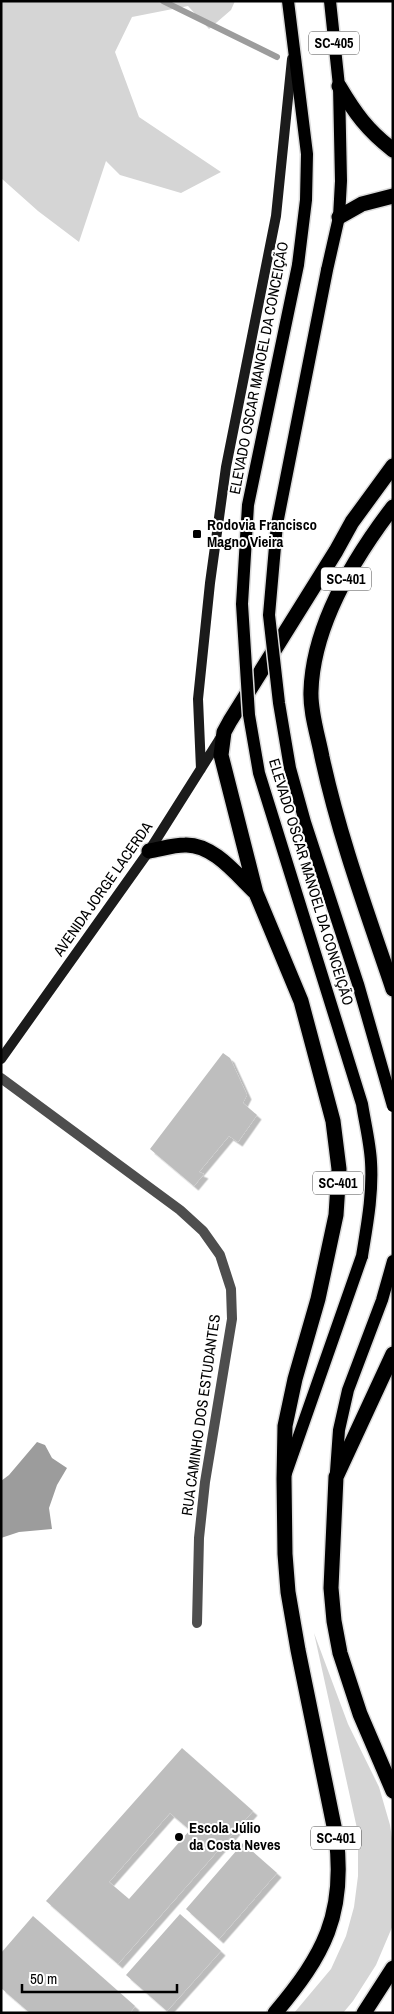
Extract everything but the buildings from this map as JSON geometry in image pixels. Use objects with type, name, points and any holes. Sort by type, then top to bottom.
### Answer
[{"type":"highway","points":[[338,86],[360,119],[378,138],[393,150]]},
{"type":"highway","points":[[338,217],[362,204],[393,196]]},
{"type":"highway","name":"SC-401","points":[[275,2013],[302,1981],[316,1960],[327,1935],[335,1910],[339,1862],[336,1836],[288,1592],[285,1554],[284,1480],[285,1426],[295,1379],[318,1299],[336,1215],[339,1169],[333,1121],[301,1001],[256,893],[221,755],[224,732],[352,522],[393,466]]},
{"type":"highway","name":"SC-401","points":[[393,507],[368,540],[339,592],[320,637],[311,691],[315,723],[332,805],[393,989]]},
{"type":"highway","points":[[149,851],[186,845],[205,850],[223,861],[256,893]]},
{"type":"highway","points":[[393,1354],[336,1477],[332,1588],[338,1645],[360,1714],[393,1792]]},
{"type":"highway","points":[[364,2013],[393,1968]]},
{"type":"main road","name":"SC-405","points":[[288,1],[293,43]]},
{"type":"main road","name":"SC-405","points":[[330,1],[338,86]]},
{"type":"main road","name":"ELEVADO OSCAR MANOEL DA CONCEIÇÃO","points":[[284,1480],[362,1256],[370,1206],[371,1162],[362,1104],[259,773],[249,716],[242,604],[248,505],[298,265],[306,200],[307,154],[293,43]]},
{"type":"main road","points":[[200,769],[198,699],[210,583],[226,467],[276,216],[293,43]]},
{"type":"main road","name":"ELEVADO OSCAR MANOEL DA CONCEIÇÃO","points":[[338,86],[341,181],[338,217],[277,524],[269,615],[279,703],[290,768],[305,822],[358,984],[393,1106]]},
{"type":"main road","name":"AVENIDA JORGE LACERDA","points":[[1,1059],[149,851],[224,732]]},
{"type":"main road","points":[[336,1477],[339,1430],[348,1390],[382,1300],[393,1261]]},
{"type":"street","name":"RUA CAMINHO DOS ESTUDANTES","points":[[1,1078],[180,1210],[202,1231],[220,1255],[231,1289],[232,1319],[205,1482],[200,1538],[197,1623]]},
{"type":"shaded area","points":[[1,1],[235,1],[231,10],[209,29],[188,6],[132,17],[115,52],[139,117],[221,172],[181,193],[120,175],[106,161],[79,242],[38,211],[1,178]]},
{"type":"shaded area","points":[[37,1442],[45,1445],[52,1458],[67,1468],[57,1485],[49,1508],[52,1529],[19,1532],[1,1538],[1,1481],[9,1475]]},
{"type":"shaded area","points":[[314,1633],[348,1724],[379,1787],[390,1825],[393,1845],[393,1925],[376,1965],[343,2013],[294,2013],[331,1969],[346,1936],[354,1907],[358,1876],[358,1833]]},
{"type":"waterway","points":[[163,1],[277,57]]},
{"type":"place","name":"Rodovia Francisco Magno Vieira","points":[[197,534]]},
{"type":"place","name":"Escola Júlio da Costa Neves","points":[[179,1837]]}]
